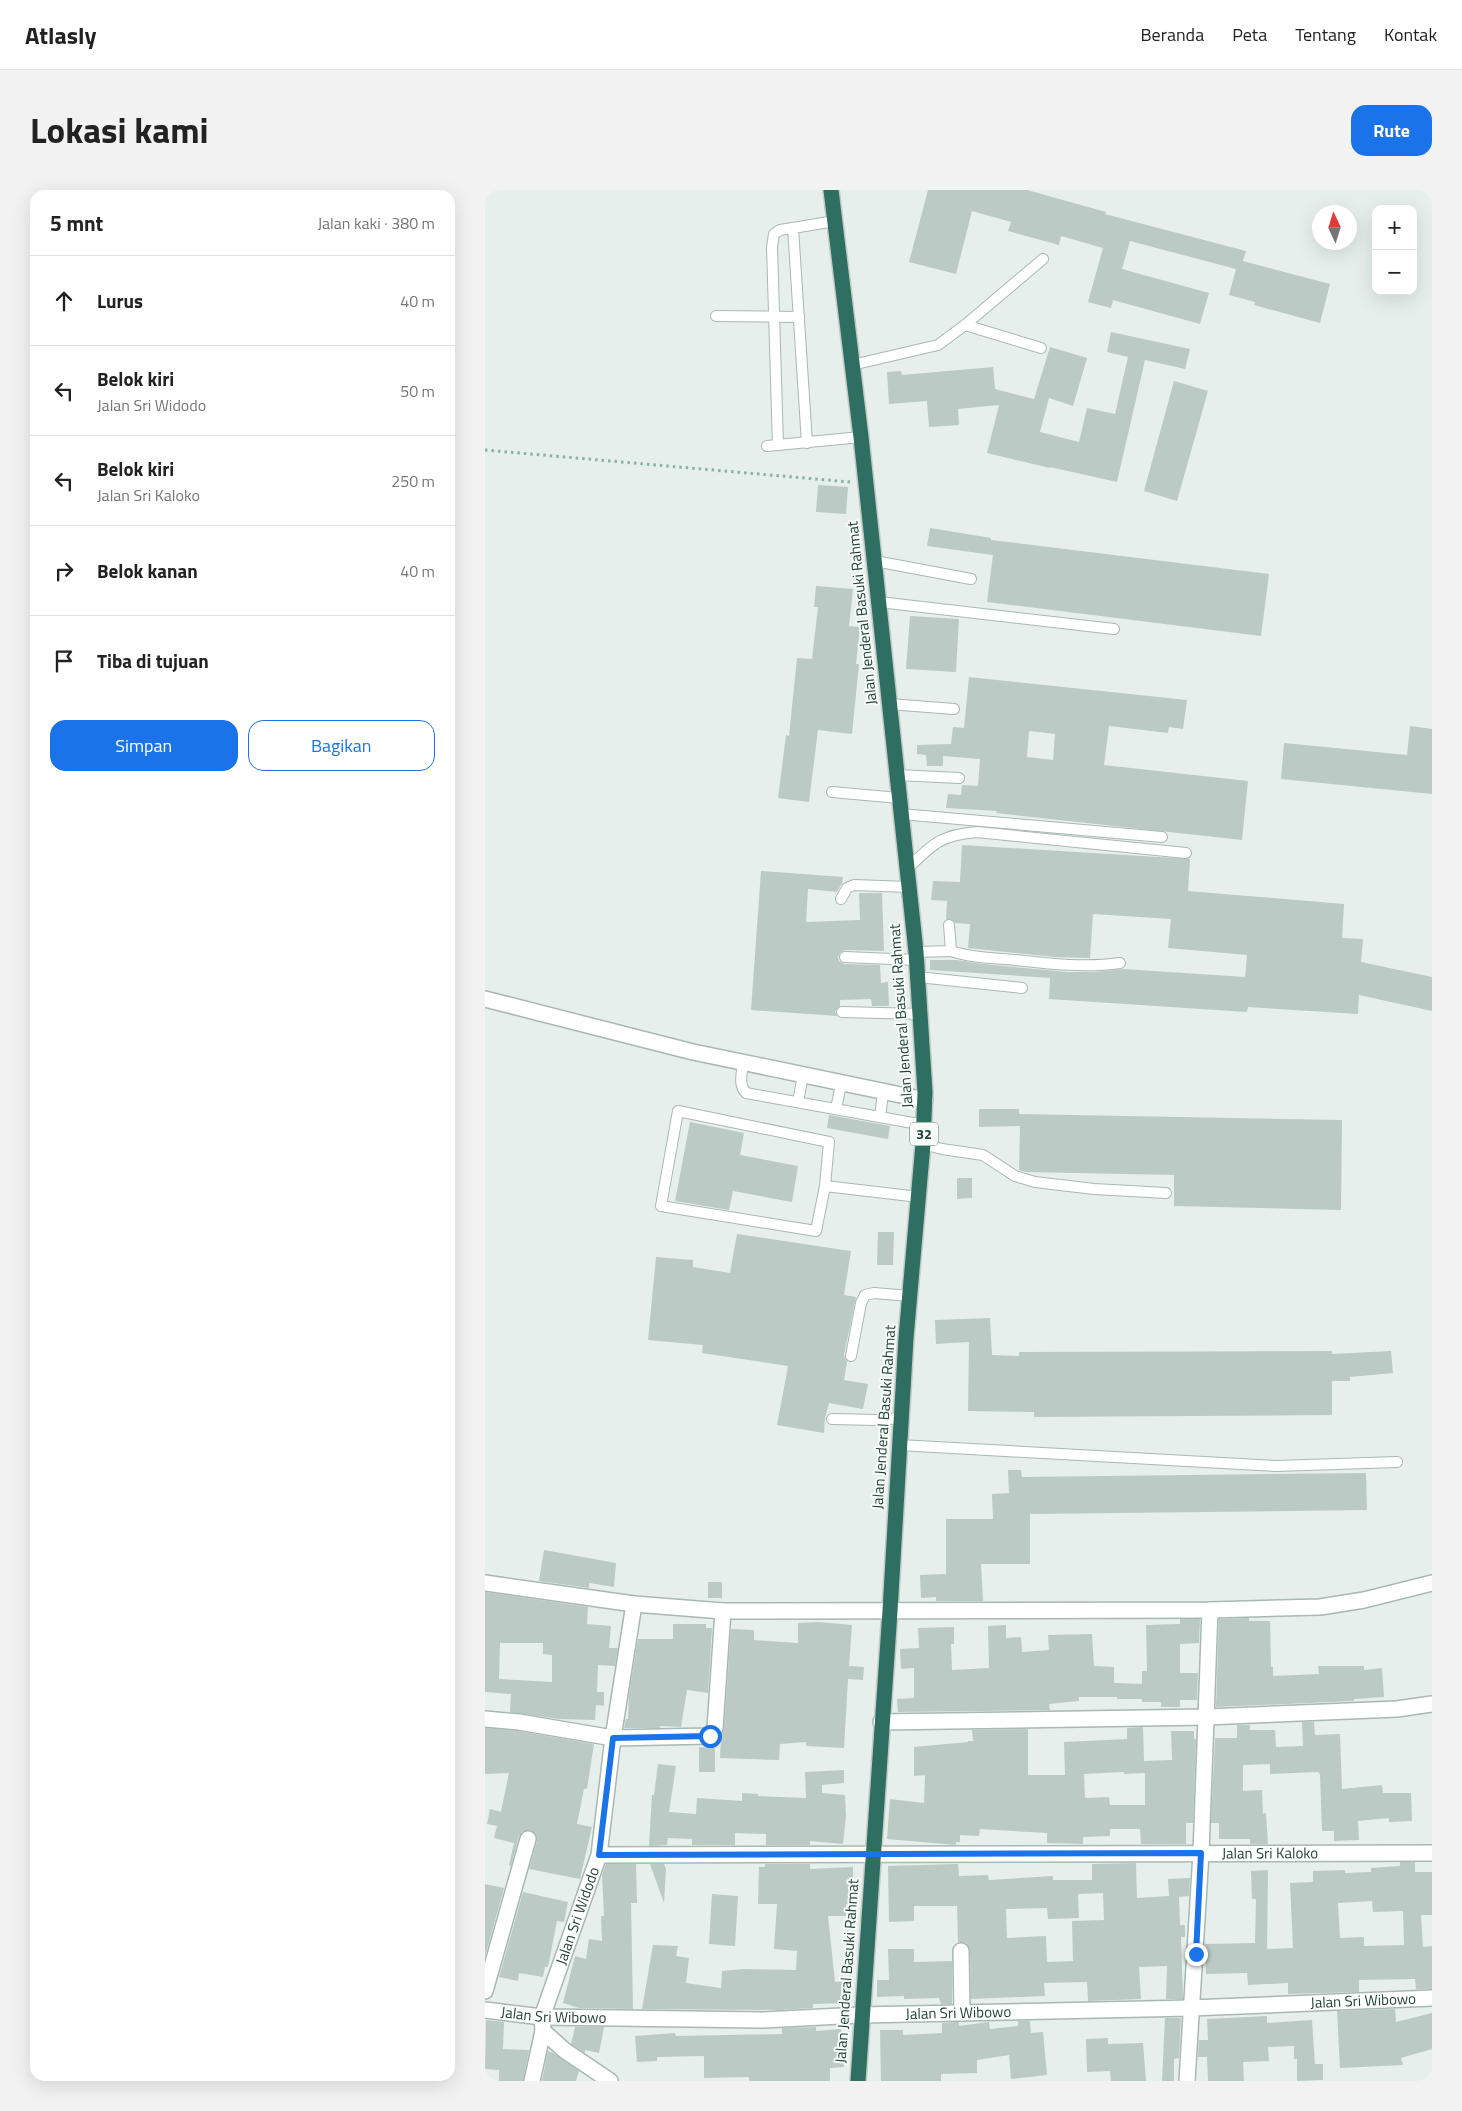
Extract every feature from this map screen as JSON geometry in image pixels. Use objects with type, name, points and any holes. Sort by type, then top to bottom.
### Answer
[{"type":"highway","name":"Jalan Jenderal Basuki Rahmat","points":[[831,190],[875,561],[909,887],[921,1014],[925,1100],[899,1445],[890,1611],[857,2081]]},
{"type":"street","points":[[485,999],[693,1052],[925,1100]]},
{"type":"street","points":[[485,1583],[634,1604],[723,1611],[1210,1610],[1320,1607],[1364,1600],[1432,1583]]},
{"type":"street","name":"Jalan Sri Widodo","points":[[532,2081],[543,2024],[599,1855],[613,1738],[634,1604]]},
{"type":"street","points":[[1187,2081],[1201,1853],[1210,1610]]},
{"type":"street","points":[[485,1719],[519,1722],[613,1738],[710,1736],[715,1728],[723,1611]]},
{"type":"street","points":[[881,1722],[1207,1717],[1397,1709],[1432,1704]]},
{"type":"street","points":[[485,1991],[528,1839]]},
{"type":"street","name":"Jalan Sri Kaloko","points":[[599,1855],[1432,1853]]},
{"type":"street","points":[[961,1951],[962,2013]]},
{"type":"street","name":"Jalan Sri Wibowo","points":[[485,2010],[543,2024],[1191,2008],[1432,1998]]},
{"type":"street","points":[[543,2024],[564,2050],[610,2081]]},
{"type":"lane","points":[[778,445],[772,247],[774,234],[780,230],[835,221]]},
{"type":"lane","points":[[793,228],[807,443]]},
{"type":"lane","points":[[852,365],[938,345],[965,326],[1043,258]]},
{"type":"lane","points":[[716,316],[799,317]]},
{"type":"lane","points":[[965,326],[1041,348]]},
{"type":"lane","points":[[767,446],[861,437]]},
{"type":"lane","points":[[875,561],[971,579]]},
{"type":"lane","points":[[879,602],[1114,629]]},
{"type":"lane","points":[[889,704],[954,709]]},
{"type":"lane","points":[[897,775],[959,778]]},
{"type":"lane","points":[[832,792],[899,798]]},
{"type":"lane","points":[[901,814],[1162,837]]},
{"type":"lane","points":[[907,869],[939,840],[955,834],[977,832],[1186,853]]},
{"type":"lane","points":[[841,899],[847,888],[853,885],[909,887]]},
{"type":"lane","points":[[949,925],[951,951]]},
{"type":"lane","points":[[845,957],[916,956],[951,951],[965,956],[1035,962],[1099,966],[1120,963]]},
{"type":"lane","points":[[918,977],[1022,988]]},
{"type":"lane","points":[[842,1012],[921,1014]]},
{"type":"lane","points":[[743,1063],[741,1084],[742,1089],[746,1093],[924,1125]]},
{"type":"lane","points":[[798,1102],[803,1075]]},
{"type":"lane","points":[[836,1109],[841,1084]]},
{"type":"lane","points":[[880,1117],[883,1092]]},
{"type":"lane","points":[[678,1111],[829,1142],[825,1186],[816,1231],[661,1206],[678,1111]]},
{"type":"lane","points":[[923,1144],[983,1155],[1015,1176],[1035,1182],[1094,1189],[1166,1193]]},
{"type":"lane","points":[[825,1186],[919,1197]]},
{"type":"lane","points":[[851,1356],[861,1303],[865,1295],[874,1293],[910,1296]]},
{"type":"lane","points":[[832,1419],[877,1420],[901,1418]]},
{"type":"lane","points":[[899,1445],[1276,1466],[1397,1462]]},
{"type":"path","points":[[485,450],[866,483]]},
{"type":"building","points":[[928,190],[1027,190],[1106,212],[1105,214],[1246,251],[1243,261],[1330,284],[1320,323],[1254,305],[1255,302],[1229,295],[1236,269],[1130,241],[1122,269],[1209,293],[1200,324],[1113,300],[1111,308],[1088,302],[1103,248],[1061,236],[1059,245],[1008,231],[1011,222],[972,211],[956,274],[909,262]]},
{"type":"building","points":[[1111,332],[1190,349],[1185,369],[1145,360],[1117,482],[987,453],[999,405],[958,409],[959,425],[929,427],[927,401],[889,404],[887,372],[901,371],[902,375],[993,367],[995,389],[1034,399],[1050,347],[1087,358],[1073,406],[1049,398],[1040,432],[1079,442],[1087,408],[1115,414],[1128,357],[1107,352]]},
{"type":"building","points":[[1174,381],[1208,391],[1177,501],[1144,491]]},
{"type":"building","points":[[818,485],[848,487],[846,514],[816,512]]},
{"type":"building","points":[[930,528],[991,538],[991,540],[1269,574],[1261,636],[987,602],[993,555],[927,546]]},
{"type":"building","points":[[816,586],[853,589],[849,626],[860,627],[856,664],[859,664],[852,734],[818,730],[809,802],[778,798],[786,735],[789,736],[797,658],[812,659],[818,607],[814,607]]},
{"type":"building","points":[[910,616],[959,619],[956,672],[906,669]]},
{"type":"building","points":[[969,677],[1187,700],[1183,729],[1169,727],[1168,733],[1109,726],[1104,765],[1248,781],[1242,840],[996,813],[997,811],[946,808],[948,794],[961,795],[962,785],[978,786],[980,759],[943,756],[943,766],[927,766],[926,755],[917,754],[917,745],[951,744],[953,727],[964,728]],"holes":[[[1029,731],[1055,734],[1053,760],[1027,757]]]},
{"type":"building","points":[[1410,726],[1432,729],[1432,794],[1281,779],[1284,743],[1407,755]]},
{"type":"building","points":[[962,845],[1190,859],[1188,891],[1344,904],[1342,938],[1363,939],[1361,962],[1432,977],[1432,1011],[1359,995],[1358,1014],[1248,1007],[1247,1012],[1049,999],[1050,978],[930,970],[930,960],[957,960],[1068,972],[1123,969],[1245,977],[1247,955],[1168,948],[1171,919],[1093,914],[1090,958],[1055,957],[968,948],[970,924],[955,923],[951,919],[946,919],[947,901],[931,900],[933,881],[960,882]]},
{"type":"building","points":[[761,871],[843,877],[837,892],[808,889],[806,922],[860,920],[859,893],[882,893],[884,951],[845,950],[838,957],[839,961],[844,964],[880,965],[881,983],[888,982],[889,1006],[872,1006],[871,999],[840,1000],[840,1006],[835,1011],[837,1016],[751,1010]]},
{"type":"building","points":[[979,1109],[1019,1109],[1019,1114],[1342,1120],[1341,1210],[1174,1206],[1174,1175],[1026,1172],[1019,1170],[1020,1126],[979,1127]]},
{"type":"building","points":[[829,1115],[890,1126],[888,1139],[827,1128]]},
{"type":"building","points":[[690,1122],[744,1133],[740,1155],[798,1166],[792,1202],[733,1191],[729,1210],[675,1201]]},
{"type":"building","points":[[957,1178],[972,1178],[972,1198],[957,1199]]},
{"type":"building","points":[[878,1232],[894,1232],[893,1265],[877,1265]]},
{"type":"building","points":[[737,1234],[851,1251],[844,1295],[856,1297],[844,1355],[847,1362],[844,1380],[868,1384],[863,1409],[829,1403],[824,1433],[777,1425],[788,1366],[702,1353],[703,1345],[648,1340],[656,1257],[693,1260],[693,1267],[730,1273]]},
{"type":"building","points":[[990,1318],[992,1355],[1019,1356],[1019,1352],[1332,1351],[1332,1354],[1391,1351],[1393,1373],[1350,1377],[1350,1381],[1332,1381],[1332,1415],[1034,1417],[1034,1412],[968,1411],[969,1342],[936,1344],[935,1320]]},
{"type":"building","points":[[1008,1470],[1021,1470],[1022,1477],[1366,1473],[1367,1510],[1030,1514],[1030,1564],[981,1564],[983,1601],[936,1601],[936,1597],[921,1598],[920,1575],[946,1574],[946,1519],[993,1519],[992,1494],[1009,1493]]},
{"type":"building","points":[[544,1550],[616,1563],[614,1587],[589,1583],[589,1588],[539,1581]]},
{"type":"building","points":[[708,1582],[722,1582],[722,1598],[708,1598]]},
{"type":"building","points":[[485,1592],[588,1607],[587,1624],[611,1626],[609,1648],[618,1648],[615,1666],[598,1665],[597,1692],[604,1692],[604,1706],[596,1705],[595,1720],[559,1719],[510,1712],[511,1694],[485,1692]],"holes":[[[500,1643],[543,1643],[543,1654],[552,1655],[552,1682],[499,1679]]]},
{"type":"building","points":[[1249,1618],[1249,1621],[1270,1621],[1271,1667],[1273,1667],[1273,1676],[1319,1674],[1318,1666],[1364,1666],[1364,1670],[1382,1668],[1384,1697],[1354,1699],[1354,1701],[1216,1707],[1219,1619]]},
{"type":"building","points":[[1180,1619],[1200,1619],[1199,1643],[1180,1644],[1180,1673],[1198,1673],[1197,1700],[1180,1700],[1180,1707],[1161,1707],[1161,1702],[1142,1702],[1142,1699],[1079,1697],[1079,1701],[1049,1704],[1050,1710],[898,1712],[897,1699],[914,1698],[914,1668],[901,1669],[900,1649],[919,1648],[918,1628],[954,1627],[954,1644],[951,1644],[952,1670],[989,1668],[988,1626],[1006,1625],[1006,1638],[1021,1637],[1022,1652],[1049,1650],[1048,1635],[1092,1634],[1094,1666],[1114,1667],[1114,1683],[1142,1684],[1142,1671],[1147,1671],[1146,1625],[1180,1624]]},
{"type":"building","points":[[818,1622],[852,1625],[849,1666],[864,1667],[863,1680],[848,1679],[844,1748],[806,1746],[806,1742],[780,1744],[779,1760],[720,1758],[721,1737],[724,1729],[731,1629],[754,1630],[754,1640],[798,1643],[798,1623]]},
{"type":"building","points":[[673,1624],[706,1624],[706,1628],[712,1628],[708,1693],[687,1690],[681,1727],[624,1728],[626,1719],[628,1719],[629,1694],[638,1639],[673,1639]]},
{"type":"building","points":[[1302,1722],[1314,1722],[1315,1735],[1340,1734],[1342,1789],[1382,1785],[1383,1793],[1411,1793],[1412,1821],[1389,1822],[1389,1818],[1358,1821],[1359,1840],[1334,1841],[1334,1831],[1322,1831],[1320,1774],[1318,1772],[1270,1774],[1270,1764],[1243,1765],[1243,1791],[1262,1790],[1263,1814],[1266,1813],[1268,1844],[1250,1844],[1250,1839],[1219,1839],[1219,1823],[1211,1823],[1215,1738],[1237,1738],[1237,1725],[1250,1725],[1250,1730],[1275,1730],[1276,1747],[1303,1746]]},
{"type":"building","points":[[1143,1727],[1144,1761],[1172,1760],[1171,1731],[1194,1731],[1194,1739],[1196,1739],[1193,1823],[1186,1823],[1186,1844],[1141,1844],[1140,1829],[1110,1829],[1110,1836],[1083,1837],[1083,1844],[1047,1843],[1047,1833],[980,1829],[979,1836],[960,1835],[960,1842],[956,1842],[956,1845],[887,1839],[890,1799],[924,1803],[925,1775],[914,1776],[914,1747],[973,1741],[972,1730],[1028,1729],[1028,1775],[1065,1775],[1064,1742],[1127,1739],[1127,1728]],"holes":[[[1124,1772],[1124,1774],[1145,1773],[1145,1805],[1110,1805],[1109,1797],[1085,1798],[1084,1774]]]},
{"type":"building","points":[[485,1728],[518,1731],[594,1744],[587,1789],[584,1789],[577,1824],[592,1827],[580,1879],[529,1869],[537,1841],[535,1833],[530,1830],[522,1832],[519,1836],[511,1866],[509,1865],[514,1843],[494,1838],[497,1826],[487,1824],[490,1809],[501,1812],[509,1773],[485,1774]]},
{"type":"building","points":[[699,1747],[715,1748],[715,1772],[699,1772]]},
{"type":"building","points":[[658,1764],[676,1766],[669,1812],[696,1814],[697,1798],[742,1801],[742,1793],[758,1794],[758,1796],[806,1798],[805,1772],[844,1770],[844,1783],[822,1785],[822,1793],[845,1795],[846,1816],[843,1844],[810,1841],[810,1845],[766,1845],[766,1834],[735,1833],[735,1845],[692,1845],[692,1839],[668,1838],[667,1845],[649,1846],[652,1795],[654,1795]]},
{"type":"building","points":[[1400,1862],[1415,1862],[1415,1872],[1432,1872],[1432,1915],[1421,1915],[1423,1947],[1432,1946],[1432,1989],[1416,1989],[1415,1979],[1359,1980],[1359,1992],[1288,1994],[1288,1983],[1248,1985],[1247,1973],[1206,1974],[1205,1944],[1255,1943],[1256,1899],[1252,1899],[1251,1871],[1268,1870],[1267,1949],[1293,1948],[1290,1883],[1313,1882],[1313,1871],[1345,1870],[1345,1873],[1371,1872],[1371,1868],[1400,1866]],"holes":[[[1372,1901],[1373,1912],[1403,1911],[1404,1945],[1364,1946],[1364,1937],[1340,1938],[1338,1903]]]},
{"type":"building","points":[[1136,1863],[1137,1898],[1169,1896],[1168,1879],[1190,1878],[1189,1896],[1179,1897],[1180,1925],[1185,1925],[1185,1937],[1181,1937],[1183,1999],[1166,1999],[1167,1966],[1139,1967],[1141,1999],[1088,2001],[1087,1982],[1044,1983],[1045,1996],[971,1999],[970,1950],[966,1943],[958,1942],[957,1906],[914,1906],[914,1921],[889,1922],[888,1866],[958,1864],[959,1876],[988,1875],[989,1880],[1053,1876],[1053,1880],[1092,1880],[1092,1864]],"holes":[[[1103,1893],[1104,1920],[1072,1921],[1073,1961],[1047,1962],[1046,1936],[1007,1938],[1006,1909],[1047,1908],[1048,1919],[1079,1918],[1078,1894]]]},
{"type":"building","points":[[606,1864],[636,1864],[637,1903],[631,1903],[633,2009],[579,2008],[563,2003],[575,1956],[586,1959],[589,1939],[602,1941],[601,1916],[604,1916],[602,1875]]},
{"type":"building","points":[[650,1864],[664,1864],[666,1869],[664,1903]]},
{"type":"building","points":[[765,1864],[810,1864],[810,1869],[853,1867],[851,1904],[846,1904],[846,1916],[828,1916],[835,1982],[849,1981],[850,2003],[813,2004],[813,2008],[781,2010],[642,2009],[653,1945],[678,1946],[676,1956],[689,1958],[686,1983],[721,1988],[722,1971],[744,1969],[796,1970],[797,1951],[774,1949],[777,1904],[758,1904],[759,1867],[765,1867]]},
{"type":"building","points":[[485,1884],[504,1888],[485,1957]]},
{"type":"building","points":[[523,1892],[568,1902],[564,1922],[557,1921],[548,1967],[545,1967],[543,1977],[519,1973],[518,1981],[499,1977]]},
{"type":"building","points":[[712,1894],[738,1896],[735,1946],[709,1944]]},
{"type":"building","points":[[888,1949],[914,1949],[914,1962],[952,1961],[952,2004],[941,2004],[939,1998],[904,1999],[904,1996],[877,1997],[877,1980],[889,1980]]},
{"type":"building","points":[[1395,2009],[1396,2022],[1432,2013],[1432,2049],[1401,2058],[1403,2065],[1340,2068],[1337,2011]]},
{"type":"building","points":[[1267,2016],[1267,2023],[1312,2020],[1315,2064],[1323,2064],[1323,2080],[1297,2081],[1297,2059],[1294,2059],[1294,2046],[1268,2047],[1269,2061],[1243,2062],[1244,2081],[1208,2081],[1207,2057],[1198,2057],[1199,2040],[1208,2040],[1207,2019]]},
{"type":"building","points":[[1165,2018],[1181,2018],[1179,2058],[1174,2059],[1174,2081],[1162,2081]]},
{"type":"building","points":[[486,2020],[504,2022],[503,2049],[529,2050],[523,2081],[499,2081],[499,2070],[485,2069]]},
{"type":"building","points":[[1018,2021],[1030,2021],[1031,2033],[1043,2032],[1047,2075],[1011,2079],[1009,2055],[977,2060],[977,2073],[941,2074],[941,2081],[881,2081],[880,2030],[903,2030],[903,2035],[942,2033],[942,2023],[959,2022],[959,2026],[989,2022],[990,2029],[1018,2026]]},
{"type":"building","points":[[575,2027],[604,2027],[599,2053],[585,2050],[585,2053],[571,2044]]},
{"type":"building","points":[[816,2027],[816,2031],[841,2029],[844,2067],[830,2068],[830,2081],[749,2081],[749,2077],[704,2078],[704,2056],[657,2057],[657,2061],[637,2062],[635,2036],[675,2033],[676,2036],[782,2034],[782,2028]]},
{"type":"building","points":[[1108,2038],[1108,2044],[1143,2043],[1146,2081],[1111,2081],[1110,2071],[1087,2072],[1086,2039]]},
{"type":"building","points":[[548,2051],[579,2071],[576,2081],[542,2081]]},
{"type":"route","points":[[710,1736],[613,1738],[599,1855],[1201,1853],[1196,1954]]}]
